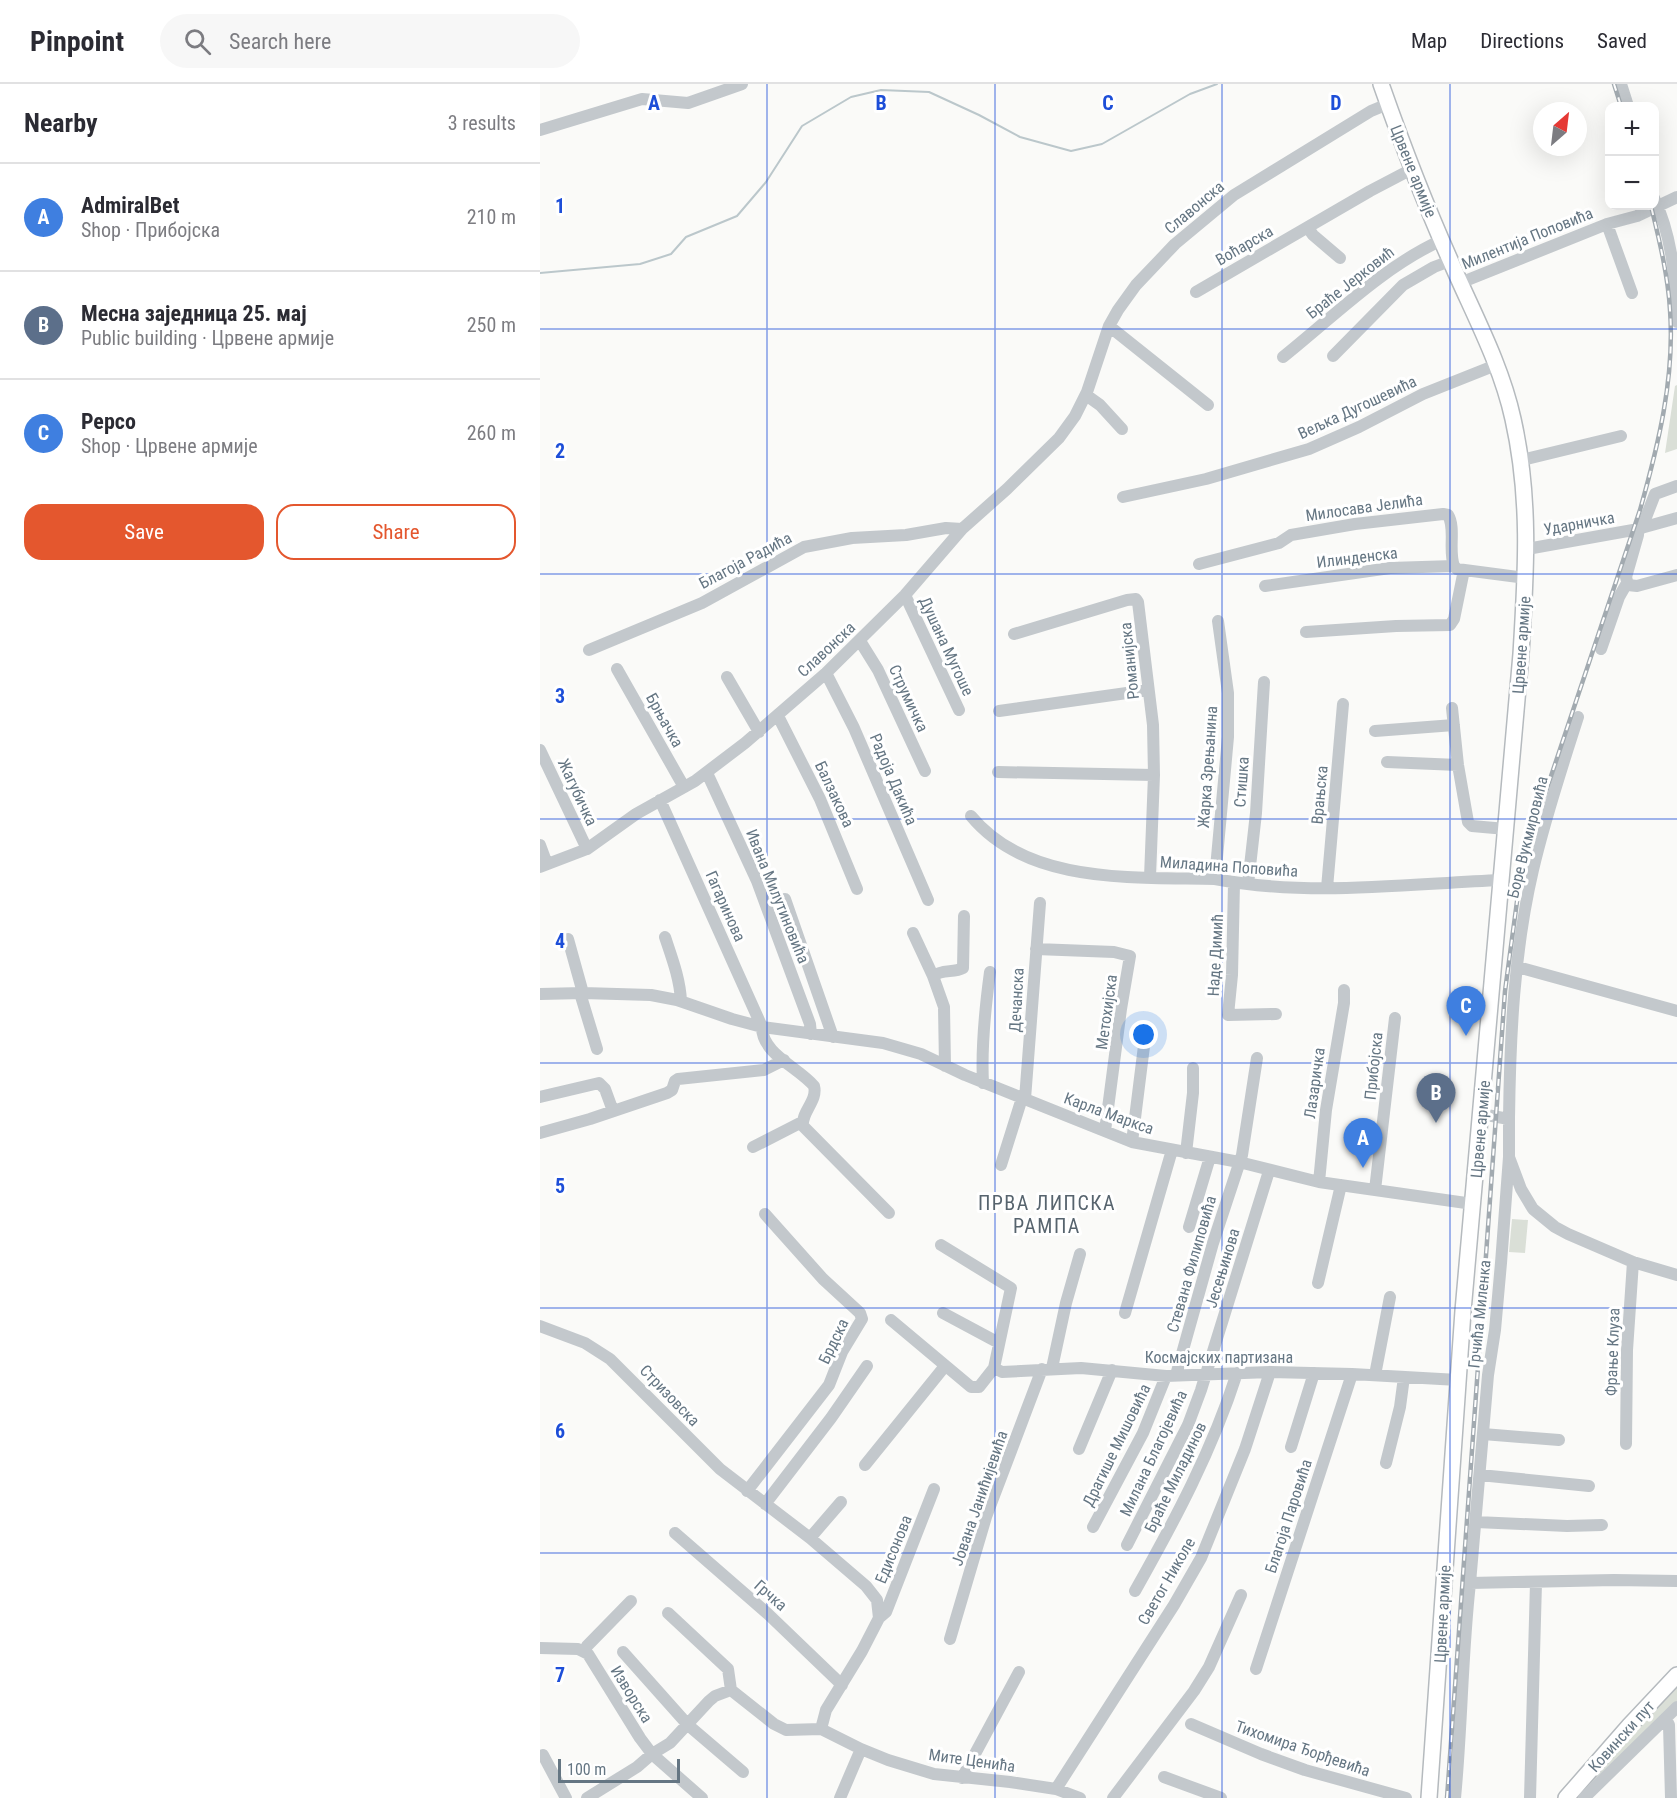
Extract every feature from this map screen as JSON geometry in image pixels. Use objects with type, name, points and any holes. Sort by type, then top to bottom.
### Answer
[{"type":"main road","name":"Црвене армије","points":[[1381,84],[1412,169],[1496,365],[1513,418],[1522,460],[1526,510],[1526,578],[1458,1380],[1429,1798]]},
{"type":"main road","name":"Ковински пут","points":[[1566,1798],[1677,1675]]},
{"type":"street","points":[[540,130],[642,99],[688,103],[742,84]]},
{"type":"street","points":[[1621,84],[1627,102]]},
{"type":"street","name":"Славонска","points":[[544,866],[587,849],[636,814],[706,773],[759,732],[826,673],[905,595],[962,529],[1059,438],[1075,416],[1086,395],[1109,326],[1125,299],[1175,244],[1216,208],[1262,176],[1371,111],[1388,104]]},
{"type":"street","name":"Воћарска","points":[[1196,292],[1412,169]]},
{"type":"street","name":"Милентија Поповића","points":[[1659,202],[1677,197]]},
{"type":"street","points":[[1659,207],[1663,216],[1675,283],[1677,322]]},
{"type":"street","name":"Милентија Поповића","points":[[1460,283],[1607,224],[1637,216],[1646,210]]},
{"type":"street","name":"Милентија Поповића","points":[[1607,224],[1632,293]]},
{"type":"street","points":[[1308,228],[1340,258]]},
{"type":"street","name":"Браће Јерковић","points":[[1283,357],[1390,269],[1442,240]]},
{"type":"street","points":[[1333,356],[1402,285],[1450,261]]},
{"type":"street","points":[[1109,326],[1208,405]]},
{"type":"street","name":"Вељка Дугошевића","points":[[1123,497],[1206,479],[1298,453],[1339,436],[1423,394],[1496,365]]},
{"type":"street","points":[[1086,395],[1100,405],[1122,429]]},
{"type":"street","points":[[1522,460],[1621,436]]},
{"type":"street","points":[[1639,530],[1655,494],[1677,486]]},
{"type":"street","name":"Милосава Јелића","points":[[1199,564],[1279,543],[1291,535],[1355,524],[1448,515],[1451,521],[1451,559],[1459,568],[1454,619],[1450,624],[1306,632]]},
{"type":"street","points":[[1639,530],[1677,518]]},
{"type":"street","name":"Благоја Радића","points":[[589,650],[702,603],[804,547],[852,538],[906,535],[946,528],[962,529]]},
{"type":"street","name":"Ударничка","points":[[1527,549],[1639,530],[1626,577],[1627,583]]},
{"type":"street","name":"Илинденска","points":[[1265,586],[1390,568],[1459,568]]},
{"type":"street","points":[[1459,568],[1526,578]]},
{"type":"street","points":[[1601,649],[1619,597],[1627,583],[1637,586],[1677,575]]},
{"type":"street","name":"Душана Мугоше","points":[[905,595],[958,711]]},
{"type":"street","name":"Романијска","points":[[1014,634],[1073,616],[1136,600],[1138,602],[1153,725],[1154,775],[1150,877]]},
{"type":"street","name":"Жарка Зрењанина","points":[[1215,879],[1228,737],[1228,693],[1218,621]]},
{"type":"street","name":"Струмичка","points":[[860,641],[878,670],[925,771]]},
{"type":"street","name":"Брњачка","points":[[617,669],[684,787]]},
{"type":"street","name":"Радоја Дакића","points":[[826,673],[858,738],[928,900]]},
{"type":"street","points":[[727,677],[759,732]]},
{"type":"street","name":"Стишка","points":[[1248,884],[1256,813],[1264,682]]},
{"type":"street","points":[[999,711],[1148,690]]},
{"type":"street","name":"Врањска","points":[[1327,888],[1343,704]]},
{"type":"street","points":[[1452,708],[1458,765],[1470,825],[1506,829]]},
{"type":"street","name":"Балзакова","points":[[778,716],[820,799],[857,889]]},
{"type":"street","name":"Боре Вукмировића","points":[[1509,1119],[1510,1053],[1523,922],[1532,871],[1578,717]]},
{"type":"street","points":[[1375,731],[1454,725]]},
{"type":"street","name":"Жагубичка","points":[[540,750],[587,849]]},
{"type":"street","points":[[1387,762],[1458,765]]},
{"type":"street","points":[[998,772],[1154,775]]},
{"type":"street","name":"Ивана Милутиновића","points":[[706,773],[756,881],[810,1024],[811,1034]]},
{"type":"street","name":"Гагаринова","points":[[660,800],[762,1027],[764,1040],[815,1089],[802,1122]]},
{"type":"street","name":"Миладина Поповића","points":[[971,816],[983,831],[1020,855],[1066,870],[1150,877],[1215,879],[1278,887],[1327,888],[1501,880]]},
{"type":"street","points":[[540,845],[544,866]]},
{"type":"street","name":"Наде Димић","points":[[1234,883],[1233,975],[1228,1015],[1276,1014]]},
{"type":"street","points":[[785,898],[833,1036]]},
{"type":"street","name":"Дечанска","points":[[1024,1098],[1040,903]]},
{"type":"street","points":[[933,976],[938,972],[963,968],[964,916]]},
{"type":"street","points":[[913,933],[933,976],[944,1007],[945,1066]]},
{"type":"street","points":[[665,937],[674,963],[681,1001]]},
{"type":"street","points":[[568,939],[582,993],[585,1015],[597,1049]]},
{"type":"street","name":"Метохијска","points":[[1036,949],[1114,952],[1130,956],[1105,1131]]},
{"type":"street","points":[[1518,967],[1677,1011]]},
{"type":"street","points":[[983,1083],[984,1022],[990,972]]},
{"type":"street","name":"Лазаричка","points":[[1319,1182],[1326,1110],[1344,1003],[1344,990]]},
{"type":"street","name":"Карла Маркса","points":[[540,994],[651,995],[681,1001],[762,1027],[883,1043],[921,1054],[983,1083],[1132,1142],[1239,1162],[1319,1182],[1473,1204]]},
{"type":"street","name":"Прибојска","points":[[1375,1190],[1395,1018]]},
{"type":"street","points":[[1132,1142],[1146,1030]]},
{"type":"street","name":"Стевана Филиповића","points":[[1171,1375],[1239,1162],[1257,1058]]},
{"type":"street","points":[[540,1133],[613,1112],[671,1091],[678,1079],[764,1070],[784,1060]]},
{"type":"street","points":[[1186,1153],[1193,1093],[1193,1068]]},
{"type":"street","points":[[540,1097],[599,1083],[605,1089],[613,1112]]},
{"type":"street","points":[[1001,1166],[1024,1098]]},
{"type":"street","points":[[1481,1114],[1509,1119],[1509,1157],[1526,1200],[1543,1217],[1568,1234],[1633,1262],[1677,1275]]},
{"type":"street","points":[[753,1147],[802,1122],[803,1126],[889,1213]]},
{"type":"street","points":[[1125,1313],[1172,1150]]},
{"type":"street","points":[[1189,1227],[1210,1157]]},
{"type":"street","name":"Грчића Миленка","points":[[1455,1798],[1466,1626],[1509,1157]]},
{"type":"street","name":"Јесењинова","points":[[1207,1374],[1269,1171]]},
{"type":"street","points":[[1318,1283],[1341,1185]]},
{"type":"street","name":"Брдска","points":[[747,1491],[829,1385],[842,1352],[862,1319],[860,1313],[823,1279],[765,1214]]},
{"type":"street","points":[[891,1320],[971,1387],[979,1387],[994,1368],[1011,1288],[941,1245]]},
{"type":"street","points":[[1047,1369],[1080,1254]]},
{"type":"street","name":"Фрање Клуза","points":[[1626,1444],[1627,1350],[1633,1262]]},
{"type":"street","points":[[1375,1375],[1390,1297]]},
{"type":"street","points":[[943,1313],[999,1343]]},
{"type":"street","name":"Стризовска","points":[[540,1326],[585,1343],[610,1359],[720,1469],[810,1538],[873,1595],[879,1604],[879,1618]]},
{"type":"street","points":[[765,1504],[831,1418],[867,1366]]},
{"type":"street","points":[[866,1465],[945,1366]]},
{"type":"street","name":"Космајских партизана","points":[[994,1368],[1002,1372],[1047,1369],[1112,1370],[1171,1375],[1270,1372],[1458,1380]]},
{"type":"street","name":"Јована Јанићијевића","points":[[950,1639],[986,1517],[1047,1369]]},
{"type":"street","points":[[1079,1449],[1112,1370]]},
{"type":"street","name":"Браће Миладинов","points":[[1135,1591],[1181,1510],[1201,1467],[1221,1418],[1236,1372]]},
{"type":"street","name":"Светог Николе","points":[[1056,1789],[1174,1605],[1201,1558],[1245,1449],[1270,1372]]},
{"type":"street","name":"Космајских партизана","points":[[1291,1447],[1314,1373]]},
{"type":"street","name":"Милана Благојевића","points":[[1127,1545],[1188,1425],[1207,1374]]},
{"type":"street","name":"Благоја Паровића","points":[[1256,1669],[1352,1374]]},
{"type":"street","name":"Драгише Мишовића","points":[[1093,1527],[1171,1375]]},
{"type":"street","points":[[1386,1462],[1400,1407],[1404,1377]]},
{"type":"street","points":[[1483,1434],[1559,1440]]},
{"type":"street","points":[[1480,1475],[1589,1486]]},
{"type":"street","name":"Едисонова","points":[[879,1618],[886,1612],[934,1489]]},
{"type":"street","points":[[810,1538],[841,1502]]},
{"type":"street","points":[[1476,1522],[1567,1526],[1602,1525]]},
{"type":"street","name":"Грчка","points":[[675,1533],[768,1614],[842,1685]]},
{"type":"street","points":[[1470,1583],[1586,1580],[1677,1581]]},
{"type":"street","points":[[1530,1798],[1536,1583]]},
{"type":"street","points":[[1113,1798],[1194,1691],[1209,1666],[1240,1595]]},
{"type":"street","points":[[540,1648],[584,1651],[631,1601]]},
{"type":"street","points":[[668,1612],[728,1670],[731,1690],[781,1729],[795,1731],[821,1729],[826,1710],[879,1618]]},
{"type":"street","name":"Изворска","points":[[584,1651],[652,1754],[702,1798]]},
{"type":"street","name":"Изворска","points":[[623,1652],[688,1725],[743,1772]]},
{"type":"street","points":[[962,1778],[1019,1672]]},
{"type":"street","points":[[587,1798],[605,1794],[652,1754],[670,1743],[715,1696],[731,1690]]},
{"type":"street","points":[[1584,1798],[1677,1707]]},
{"type":"street","points":[[1666,1719],[1669,1725],[1671,1798]]},
{"type":"street","name":"Тихомира Ђорђевића","points":[[1191,1724],[1294,1766],[1406,1798]]},
{"type":"street","name":"Мите Ценића","points":[[821,1729],[888,1760],[934,1774],[1056,1789],[1080,1798]]},
{"type":"street","points":[[840,1798],[861,1749]]},
{"type":"street","points":[[543,1755],[566,1798]]},
{"type":"street","points":[[1164,1777],[1221,1798]]},
{"type":"shaded area","points":[[1677,385],[1677,449],[1665,453],[1675,386]]},
{"type":"shaded area","points":[[1512,1219],[1528,1220],[1525,1253],[1509,1252]]},
{"type":"shaded area","points":[[1677,1686],[1677,1701],[1591,1786],[1590,1782]]},
{"type":"waterway","points":[[540,273],[640,264],[671,254],[686,237],[737,216],[766,182],[802,126],[851,97],[881,90],[929,92],[1020,137],[1071,151],[1102,144],[1190,94],[1217,84]]},
{"type":"railway","points":[[1614,84],[1620,102]]},
{"type":"railway","points":[[1447,1798],[1505,991],[1520,879],[1532,833],[1640,510],[1664,412],[1670,361],[1670,310],[1665,270],[1652,210]]},
{"type":"place","name":"Pepco","points":[[1466,1036]]},
{"type":"place","name":"Месна заједница 25. мај","points":[[1436,1123]]},
{"type":"place","name":"AdmiralBet","points":[[1363,1168]]},
{"type":"district","name":"ПРВА ЛИПСКА РАМПА","points":[[1047,1214]]}]
